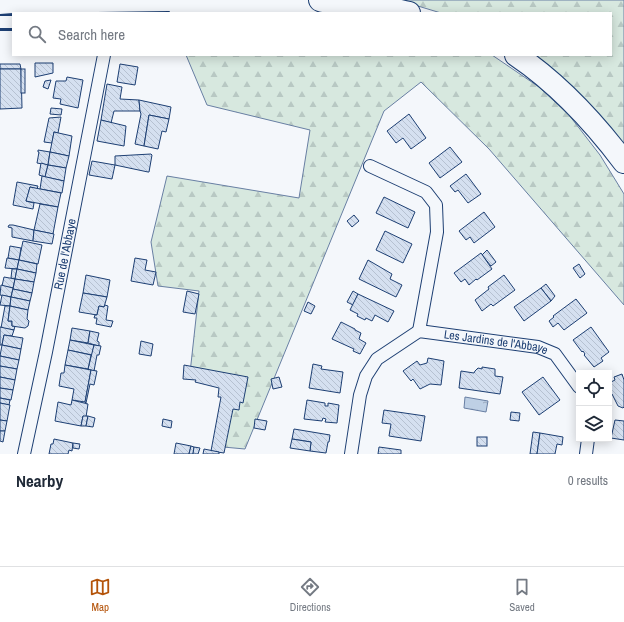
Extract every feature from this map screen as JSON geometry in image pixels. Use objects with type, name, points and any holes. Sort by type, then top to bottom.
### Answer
[{"type":"highway","points":[[320,0],[350,3],[404,12]]},
{"type":"highway","points":[[517,56],[540,72],[572,101],[604,136],[624,162]]},
{"type":"street","points":[[0,22],[12,22]]},
{"type":"street","name":"Rue de l'Abbaye","points":[[24,454],[46,352],[104,56]]},
{"type":"street","points":[[352,454],[360,395],[366,376],[377,359],[419,331],[437,232],[436,205],[426,192],[370,166]]},
{"type":"street","name":"Les Jardins de l'Abbaye","points":[[419,331],[538,347],[555,354],[576,383]]},
{"type":"street","points":[[586,454],[588,442]]},
{"type":"green space","points":[[398,0],[624,0],[624,150],[531,56],[612,56],[612,12],[438,12]]},
{"type":"green space","points":[[186,56],[493,56],[539,87],[569,115],[600,155],[624,194],[624,305],[489,149],[421,82],[384,111],[245,449],[223,447],[234,380],[190,373],[199,291],[158,286],[151,242],[167,176],[299,198],[310,130],[207,105]]},
{"type":"water","points":[[465,397],[488,401],[486,412],[464,408]]},
{"type":"building","points":[[35,63],[53,63],[53,73],[35,77]]},
{"type":"building","points":[[0,64],[20,64],[21,69],[0,69]]},
{"type":"building","points":[[120,64],[138,67],[135,85],[117,82]]},
{"type":"building","points":[[0,69],[21,69],[22,108],[0,109]]},
{"type":"building","points":[[21,69],[25,69],[25,93],[21,93]]},
{"type":"building","points":[[67,77],[83,80],[78,108],[60,104],[61,99],[53,98],[56,81],[66,81]]},
{"type":"building","points":[[51,80],[48,89],[43,87],[45,81]]},
{"type":"building","points":[[107,84],[122,87],[120,99],[139,100],[140,111],[114,111],[111,123],[101,120]]},
{"type":"building","points":[[139,100],[171,107],[169,119],[149,115],[144,146],[135,144],[141,114]]},
{"type":"building","points":[[51,108],[62,109],[61,115],[50,114]]},
{"type":"building","points":[[409,114],[426,138],[411,149],[403,138],[396,143],[387,131]]},
{"type":"building","points":[[149,115],[169,119],[166,132],[162,131],[158,149],[144,146]]},
{"type":"building","points":[[61,117],[58,133],[54,132],[52,143],[44,142],[49,118]]},
{"type":"building","points":[[101,120],[126,126],[124,146],[97,141]]},
{"type":"building","points":[[54,132],[72,136],[69,156],[50,152]]},
{"type":"building","points":[[450,147],[462,162],[440,178],[429,163]]},
{"type":"building","points":[[38,150],[50,152],[48,165],[37,163]]},
{"type":"building","points":[[50,152],[69,156],[66,168],[48,165]]},
{"type":"building","points":[[151,154],[149,172],[115,165],[115,156]]},
{"type":"building","points":[[92,161],[115,165],[112,179],[89,175]]},
{"type":"building","points":[[41,163],[48,165],[45,177],[39,175]]},
{"type":"building","points":[[48,165],[66,168],[64,181],[45,177]]},
{"type":"building","points":[[466,174],[481,194],[468,203],[458,190],[455,192],[450,186]]},
{"type":"building","points":[[42,176],[64,181],[62,193],[40,189]]},
{"type":"building","points":[[17,182],[38,186],[37,189],[30,187],[26,201],[34,203],[33,209],[13,205]]},
{"type":"building","points":[[30,187],[61,193],[58,207],[26,201]]},
{"type":"building","points":[[384,197],[415,212],[408,228],[376,213]]},
{"type":"building","points":[[40,204],[58,207],[53,234],[34,230]]},
{"type":"building","points":[[484,212],[495,227],[474,243],[470,237],[466,240],[459,231]]},
{"type":"building","points":[[354,215],[359,221],[352,227],[347,221]]},
{"type":"building","points":[[9,225],[34,230],[33,241],[12,237],[12,228],[8,227]]},
{"type":"building","points":[[34,230],[54,234],[52,244],[33,241]]},
{"type":"building","points":[[385,231],[412,244],[403,263],[376,250]]},
{"type":"building","points":[[23,241],[42,245],[38,264],[19,260]]},
{"type":"building","points":[[10,246],[21,248],[19,260],[8,258]]},
{"type":"building","points":[[487,250],[496,262],[491,266],[482,255]]},
{"type":"building","points":[[481,253],[492,269],[469,285],[465,279],[461,282],[454,273]]},
{"type":"building","points":[[7,258],[19,260],[17,269],[5,268]]},
{"type":"building","points":[[135,258],[147,260],[145,270],[156,272],[153,285],[131,281]]},
{"type":"building","points":[[19,260],[37,264],[36,273],[17,269]]},
{"type":"building","points":[[368,260],[392,274],[390,279],[402,285],[396,297],[359,279]]},
{"type":"building","points":[[579,264],[585,274],[580,278],[573,268]]},
{"type":"building","points":[[12,269],[17,269],[15,279],[11,278]]},
{"type":"building","points":[[17,269],[36,273],[34,282],[15,279]]},
{"type":"building","points":[[86,275],[110,280],[107,297],[83,293]]},
{"type":"building","points":[[504,275],[515,290],[493,306],[491,304],[482,311],[475,300],[489,289],[488,287]]},
{"type":"building","points":[[4,277],[15,279],[13,288],[2,286]]},
{"type":"building","points":[[15,279],[34,282],[32,293],[13,289]]},
{"type":"building","points":[[546,284],[555,296],[551,301],[541,288]]},
{"type":"building","points":[[1,285],[13,288],[11,297],[0,295]]},
{"type":"building","points":[[541,288],[551,301],[524,321],[514,307]]},
{"type":"building","points":[[13,289],[32,293],[30,301],[11,297]]},
{"type":"building","points":[[187,291],[199,294],[195,314],[183,312]]},
{"type":"building","points":[[353,291],[358,294],[353,305],[347,302]]},
{"type":"building","points":[[83,293],[107,297],[104,307],[99,306],[97,315],[79,312]]},
{"type":"building","points":[[358,294],[394,311],[388,322],[375,315],[372,321],[366,318],[365,320],[350,310]]},
{"type":"building","points":[[2,295],[11,297],[10,306],[0,305]]},
{"type":"building","points":[[11,297],[30,301],[28,310],[10,306]]},
{"type":"building","points":[[576,299],[587,313],[564,330],[558,323],[553,327],[549,321],[554,317],[553,316]]},
{"type":"building","points":[[308,302],[315,306],[311,314],[304,311]]},
{"type":"building","points":[[105,305],[108,306],[106,320],[113,321],[111,327],[96,324],[97,318],[94,318],[95,315],[97,315],[99,306],[104,307]]},
{"type":"building","points":[[5,306],[10,306],[8,321],[12,321],[12,326],[15,326],[14,330],[1,328]]},
{"type":"building","points":[[10,306],[28,310],[28,326],[25,328],[12,326],[12,321],[8,321]]},
{"type":"building","points":[[341,322],[361,333],[359,339],[366,343],[360,354],[353,351],[354,349],[332,339]]},
{"type":"building","points":[[0,327],[14,330],[12,336],[4,335],[2,345],[0,345]]},
{"type":"building","points":[[591,327],[609,352],[601,358],[603,361],[594,367],[573,340]]},
{"type":"building","points":[[72,328],[90,331],[88,343],[70,340]]},
{"type":"building","points":[[90,331],[99,333],[97,341],[99,342],[99,346],[88,343]]},
{"type":"building","points":[[4,335],[23,338],[21,349],[2,345]]},
{"type":"building","points":[[70,340],[94,345],[92,355],[68,350]]},
{"type":"building","points":[[141,341],[153,344],[151,356],[139,354]]},
{"type":"building","points":[[2,345],[21,349],[19,360],[0,356]]},
{"type":"building","points":[[94,345],[101,346],[99,355],[97,355],[94,371],[88,369]]},
{"type":"building","points":[[68,350],[91,355],[88,369],[65,365]]},
{"type":"building","points":[[0,356],[19,360],[17,369],[0,366]]},
{"type":"building","points":[[428,358],[444,361],[441,385],[430,384],[420,389],[413,379],[411,381],[403,371],[417,361],[420,365],[427,363]]},
{"type":"building","points":[[313,364],[322,366],[321,369],[343,372],[340,393],[309,388]]},
{"type":"building","points":[[65,365],[91,370],[85,402],[72,400],[74,389],[59,386],[61,373],[64,373]]},
{"type":"building","points":[[184,365],[248,377],[243,403],[240,402],[239,410],[233,409],[224,453],[211,451],[221,397],[218,397],[219,388],[195,382],[196,380],[183,379]]},
{"type":"building","points":[[0,366],[17,369],[15,380],[0,377]]},
{"type":"building","points":[[482,367],[495,369],[495,376],[503,377],[500,394],[459,388],[461,371],[474,373],[478,368],[482,369]]},
{"type":"building","points":[[91,370],[97,371],[94,385],[90,384],[86,403],[85,402]]},
{"type":"building","points":[[622,374],[624,380],[623,408],[618,406],[612,394],[612,382],[615,380],[614,377]]},
{"type":"building","points":[[0,377],[15,380],[13,390],[0,388]]},
{"type":"building","points":[[279,377],[282,387],[273,389],[271,379]]},
{"type":"building","points":[[543,377],[560,400],[539,415],[522,392]]},
{"type":"building","points":[[0,388],[13,390],[11,400],[0,398]]},
{"type":"building","points":[[0,398],[10,400],[9,405],[0,403]]},
{"type":"building","points":[[72,400],[88,404],[86,417],[83,416],[81,426],[55,421],[58,402],[71,405]]},
{"type":"building","points":[[307,400],[325,403],[325,406],[328,406],[328,403],[339,405],[337,423],[325,422],[326,419],[323,418],[322,421],[304,419]]},
{"type":"building","points":[[0,403],[10,405],[7,421],[0,420]]},
{"type":"building","points":[[384,410],[425,416],[421,441],[389,436],[391,424],[382,423]]},
{"type":"building","points":[[511,412],[520,413],[519,421],[510,420]]},
{"type":"building","points":[[83,416],[88,416],[86,426],[81,426]]},
{"type":"building","points":[[88,416],[95,418],[93,427],[86,426]]},
{"type":"building","points":[[163,419],[172,421],[171,428],[162,426]]},
{"type":"building","points":[[255,419],[267,421],[265,430],[254,428]]},
{"type":"building","points":[[0,420],[7,421],[5,431],[0,431]]},
{"type":"building","points":[[615,420],[624,421],[624,440],[612,438]]},
{"type":"building","points":[[294,429],[330,435],[326,453],[310,451],[311,442],[292,439]]},
{"type":"building","points":[[0,431],[5,431],[3,442],[0,441]]},
{"type":"building","points":[[533,432],[540,433],[537,454],[530,454]]},
{"type":"building","points":[[540,433],[563,437],[562,445],[557,444],[555,454],[537,454]]},
{"type":"building","points":[[477,437],[487,437],[487,446],[477,446]]},
{"type":"building","points":[[54,439],[73,443],[72,451],[69,450],[68,454],[49,454],[51,444],[53,444]]},
{"type":"building","points":[[292,439],[311,442],[310,451],[290,448]]},
{"type":"building","points":[[73,443],[80,444],[79,449],[73,448]]},
{"type":"building","points":[[176,443],[191,446],[189,454],[174,454]]},
{"type":"building","points":[[191,446],[194,447],[193,454],[189,454]]},
{"type":"building","points":[[194,447],[200,448],[198,454],[193,454]]},
{"type":"building","points":[[379,447],[401,450],[401,454],[378,454]]},
{"type":"building","points":[[204,449],[219,452],[219,454],[203,454]]},
{"type":"wall","points":[[0,15],[12,14]]},
{"type":"wall","points":[[0,30],[12,30]]}]
